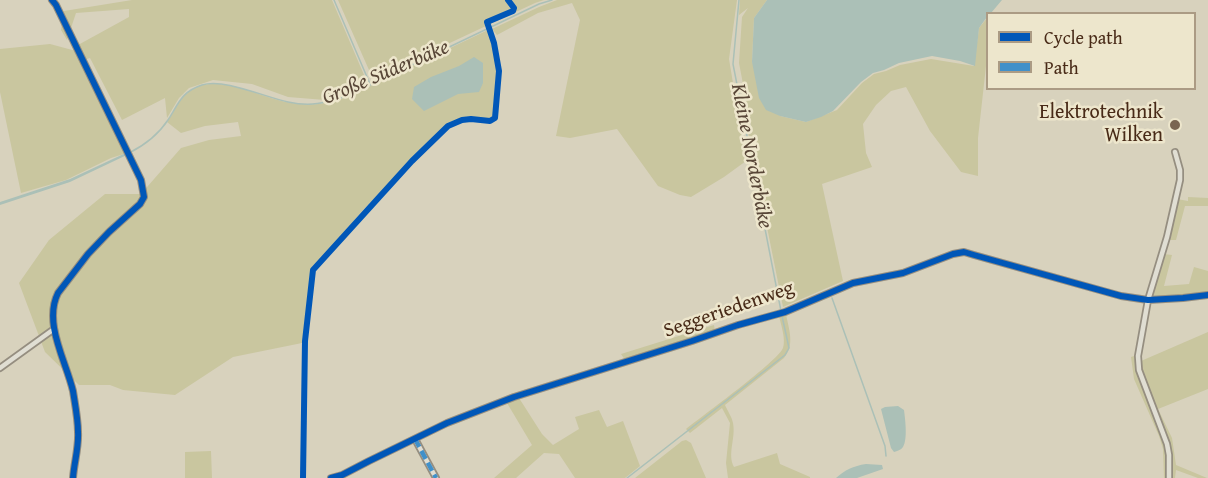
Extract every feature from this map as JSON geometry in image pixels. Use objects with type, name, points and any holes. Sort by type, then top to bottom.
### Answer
[{"type":"street","points":[[52,0],[141,180],[144,197],[140,204],[88,254],[55,298],[52,314],[54,328],[73,391],[78,433],[73,478]]},
{"type":"street","points":[[1169,478],[1167,444],[1139,370],[1138,356],[1148,300],[1167,237],[1180,180],[1175,152]]},
{"type":"street","name":"Seggeriedenweg","points":[[331,478],[342,475],[447,423],[514,397],[782,313],[853,283],[903,273],[964,252],[1121,296],[1148,300],[1208,295]]},
{"type":"street","points":[[0,368],[54,328]]},
{"type":"street","points":[[415,439],[436,478]]},
{"type":"shaded area","points":[[132,0],[332,0],[367,82],[325,100],[288,97],[252,84],[213,80],[189,88],[179,98],[167,118],[165,98],[122,120],[90,58],[84,60],[78,45],[129,17],[129,9],[76,13],[67,40],[61,30],[64,11]]},
{"type":"shaded area","points":[[338,0],[544,0],[373,79]]},
{"type":"shaded area","points":[[557,0],[737,0],[729,59],[746,161],[691,197],[658,186],[617,129],[570,138],[556,136],[580,20],[572,3],[538,13],[497,35],[492,29]]},
{"type":"shaded area","points":[[740,0],[767,0],[754,18],[752,62],[780,116],[806,122],[837,110],[862,83],[874,74],[900,65],[931,59],[974,66],[979,28],[986,19],[986,66],[978,138],[978,176],[961,172],[930,131],[906,87],[891,91],[876,105],[863,124],[866,153],[872,167],[822,184],[843,281],[783,307],[748,132],[752,131],[739,63],[742,17],[748,8],[739,15]]},
{"type":"shaded area","points":[[767,0],[1002,0],[992,12],[986,12],[986,18],[979,28],[975,66],[932,56],[899,63],[873,73],[833,111],[806,122],[766,110],[759,98],[752,62],[754,18]]},
{"type":"shaded area","points":[[488,30],[497,72],[494,115],[485,120],[463,119],[447,124],[364,209],[312,269],[302,343],[233,357],[175,395],[123,390],[110,385],[79,385],[45,352],[19,283],[49,240],[105,194],[141,194],[181,148],[209,140],[241,136],[238,122],[205,126],[181,133],[167,122],[188,92],[199,86],[225,85],[292,103],[326,103],[347,97]]},
{"type":"shaded area","points":[[50,44],[76,51],[127,153],[111,158],[66,180],[21,193],[0,92],[0,49]]},
{"type":"shaded area","points":[[474,57],[483,63],[483,83],[479,92],[458,94],[424,111],[412,99],[414,87]]},
{"type":"shaded area","points":[[130,151],[131,153],[70,182],[0,205],[0,202],[70,179]]},
{"type":"shaded area","points":[[1188,197],[1208,198],[1208,206],[1185,206],[1176,240],[1169,240],[1177,199],[1188,201]]},
{"type":"shaded area","points":[[1164,254],[1172,255],[1164,286],[1189,284],[1194,267],[1208,271],[1208,292],[1201,295],[1150,298]]},
{"type":"shaded area","points":[[786,314],[790,343],[784,358],[725,405],[733,423],[732,462],[734,467],[777,453],[780,464],[810,478],[728,478],[726,463],[730,423],[722,408],[690,433],[686,429],[778,355],[783,348],[784,340],[779,316]]},
{"type":"shaded area","points":[[714,325],[715,331],[625,360],[621,354]]},
{"type":"shaded area","points":[[1208,332],[1208,389],[1158,409],[1172,438],[1176,465],[1207,478],[1198,478],[1176,470],[1175,478],[1164,478],[1163,449],[1134,379],[1131,357],[1140,354],[1141,361]]},
{"type":"shaded area","points":[[519,398],[542,434],[553,445],[579,429],[575,417],[599,410],[607,427],[623,421],[640,466],[625,478],[575,478],[559,454],[544,453],[516,478],[494,478],[532,445],[507,403]]},
{"type":"shaded area","points":[[898,406],[904,410],[905,443],[902,448],[894,452],[881,409]]},
{"type":"shaded area","points":[[686,440],[691,443],[706,478],[635,478],[682,441]]},
{"type":"shaded area","points":[[211,451],[212,478],[185,478],[185,452]]},
{"type":"shaded area","points":[[866,464],[882,465],[883,469],[857,478],[836,478],[850,469]]},
{"type":"waterway","points":[[334,0],[370,84]]},
{"type":"waterway","name":"Große Süderbäke","points":[[129,153],[155,135],[185,95],[202,85],[233,86],[296,103],[325,102],[347,96],[539,4],[552,0]]},
{"type":"waterway","name":"Kleine Norderbäke","points":[[739,0],[733,64],[781,311]]},
{"type":"waterway","points":[[832,298],[885,446],[886,456]]},
{"type":"waterway","name":"Kleine Norderbäke","points":[[627,478],[785,355],[789,348],[782,316]]},
{"type":"marked path","points":[[415,439],[436,478]]},
{"type":"cycle path","points":[[52,0],[141,180],[144,197],[140,204],[88,254],[58,293],[54,305],[54,329],[73,391],[77,417],[78,443],[73,478]]},
{"type":"cycle path","points":[[303,478],[305,341],[313,270],[412,161],[448,126],[462,120],[490,121],[495,118],[499,71],[494,43],[487,22],[513,11],[514,8],[508,0]]},
{"type":"cycle path","points":[[331,478],[342,475],[447,423],[514,397],[785,312],[853,283],[903,273],[953,254],[964,252],[1121,296],[1148,300],[1208,295]]},
{"type":"place","name":"Elektrotechnik Wilken","points":[[1175,125]]}]
